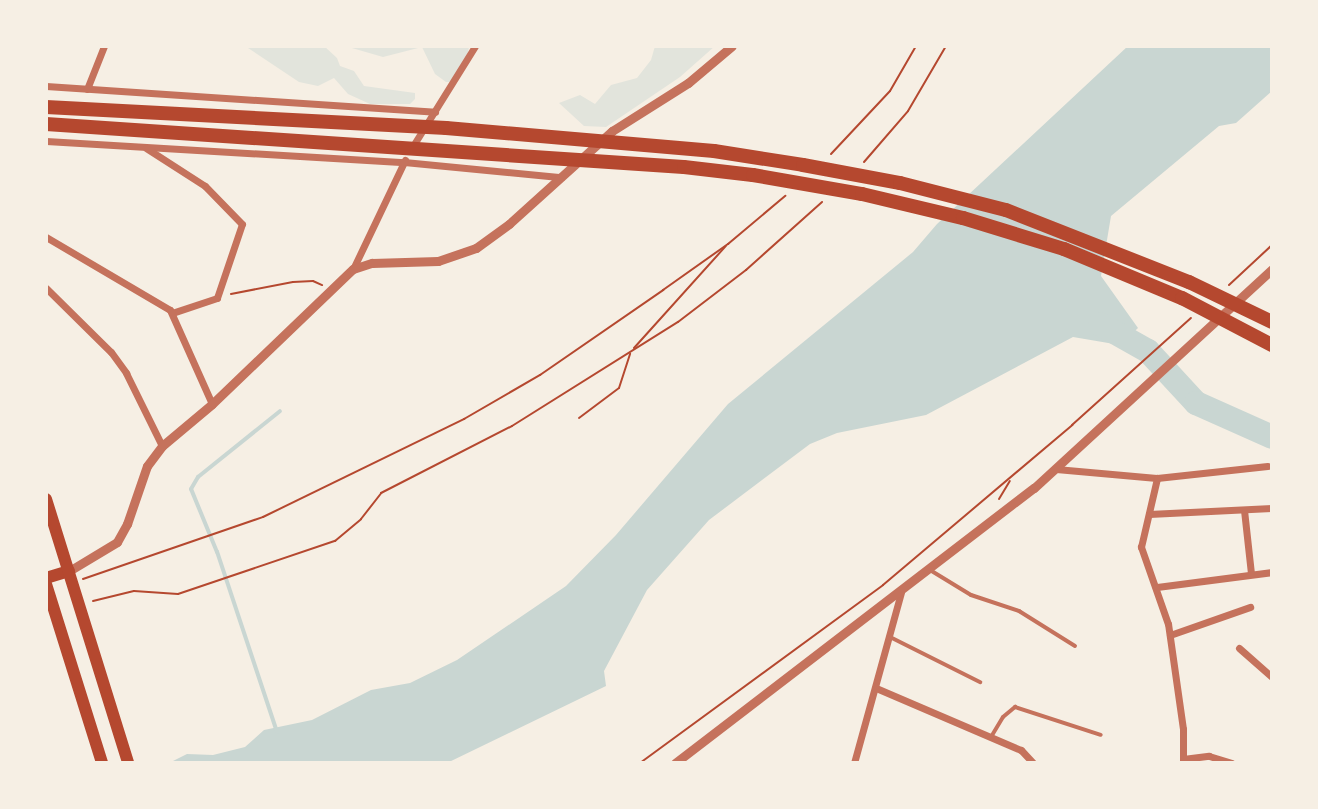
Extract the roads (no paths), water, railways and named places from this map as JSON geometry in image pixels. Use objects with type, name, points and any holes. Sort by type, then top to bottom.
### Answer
[{"type":"highway","points":[[46,107],[446,128],[714,151],[803,165],[900,183],[1006,210],[1189,282],[1272,322]]},
{"type":"highway","points":[[46,124],[684,167],[753,175],[862,194],[963,218],[1064,249],[1182,298],[1272,345]]},
{"type":"main road","points":[[46,499],[69,571],[78,581],[128,763]]},
{"type":"main road","points":[[46,578],[69,571]]},
{"type":"main road","points":[[48,589],[102,763]]},
{"type":"street","points":[[87,89],[104,46]]},
{"type":"street","points":[[69,571],[117,542],[127,524],[147,466],[162,446],[212,404],[353,269],[404,162],[475,46]]},
{"type":"street","points":[[353,269],[372,263],[438,261],[465,253],[496,234],[620,125],[688,83],[732,46]]},
{"type":"street","points":[[46,86],[435,112]]},
{"type":"street","points":[[46,141],[404,162],[561,177]]},
{"type":"street","points":[[143,146],[198,181],[241,221],[242,233],[218,297],[172,313]]},
{"type":"street","points":[[46,237],[172,313],[212,404]]},
{"type":"street","points":[[675,763],[930,570],[1056,469],[1272,269]]},
{"type":"street","points":[[46,288],[111,352],[126,373],[162,446]]},
{"type":"street","points":[[1056,469],[1157,478],[1267,466]]},
{"type":"street","points":[[1157,478],[1141,547],[1157,587],[1170,635],[1183,761],[1209,756],[1232,763]]},
{"type":"street","points":[[1149,514],[1272,508]]},
{"type":"street","points":[[1244,510],[1251,573]]},
{"type":"street","points":[[1157,587],[1272,572]]},
{"type":"street","points":[[854,763],[901,592]]},
{"type":"street","points":[[1170,635],[1250,607]]},
{"type":"street","points":[[1239,648],[1272,677]]},
{"type":"street","points":[[876,688],[1021,750],[1033,763]]},
{"type":"lane","points":[[930,570],[971,595],[1019,611],[1075,646]]},
{"type":"lane","points":[[890,637],[980,682]]},
{"type":"lane","points":[[991,738],[1003,717],[1015,707],[1101,735]]},
{"type":"waterway","points":[[1100,324],[1148,351],[1196,403],[1272,437]]},
{"type":"waterway","points":[[277,732],[217,552],[191,489],[198,477],[280,411]]}]
